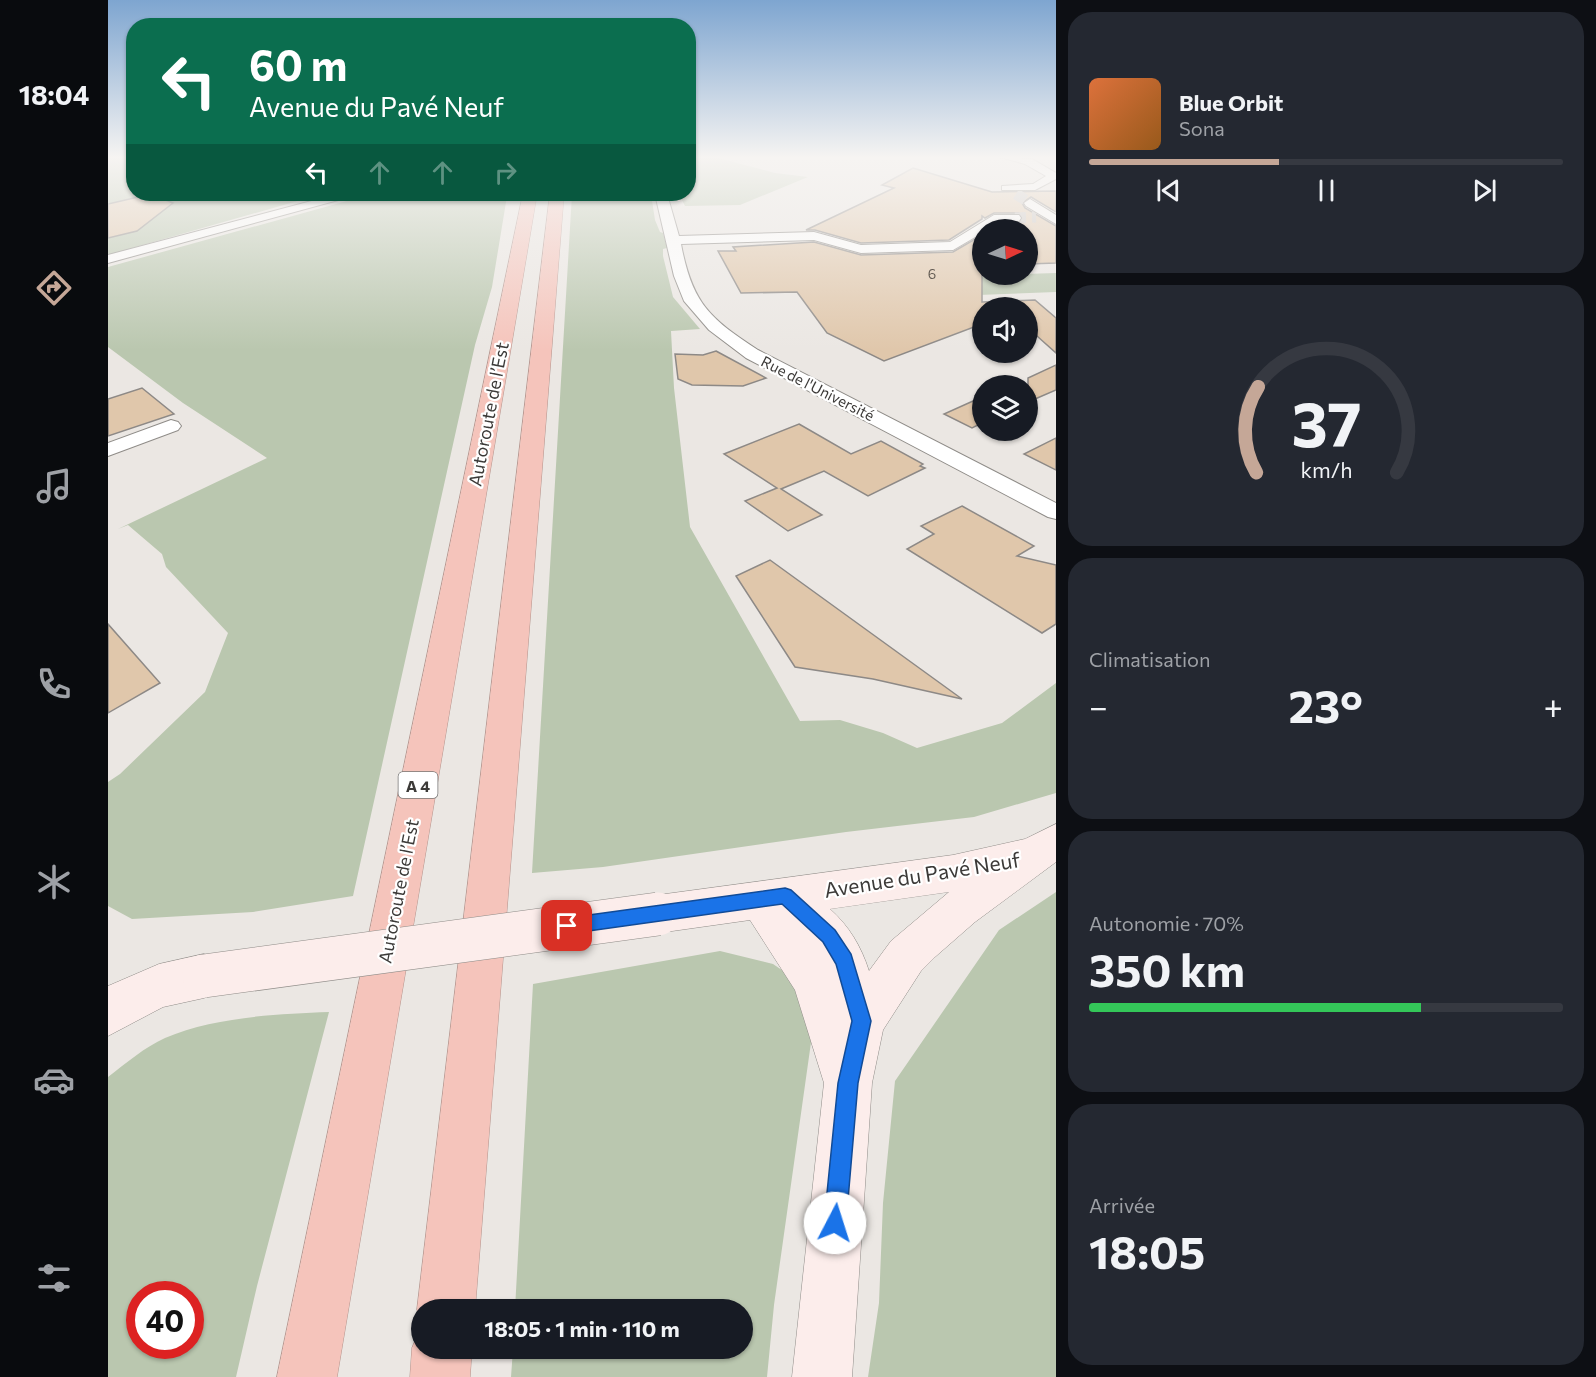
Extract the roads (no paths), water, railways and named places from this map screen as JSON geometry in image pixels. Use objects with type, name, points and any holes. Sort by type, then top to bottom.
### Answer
[{"type":"highway","name":"Autoroute de l’Est","points":[[307,1377],[525,221]]},
{"type":"highway","points":[[447,1299],[554,221]]},
{"type":"highway","points":[[440,1377],[441,1359]]},
{"type":"main road","name":"Avenue du Pavé Neuf","points":[[109,1008],[159,986],[204,976],[953,873],[1045,848]]},
{"type":"main road","points":[[822,1377],[848,1083],[862,1021],[906,956],[920,942],[960,908],[1045,848]]},
{"type":"main road","points":[[772,898],[829,936],[844,960],[862,1021]]},
{"type":"main road","points":[[772,898],[814,980],[848,1083]]},
{"type":"street","points":[[108,259],[247,221]]},
{"type":"street","name":"Rue de l'Université","points":[[669,221],[686,291],[703,316],[723,334],[752,354],[1056,512]]},
{"type":"street","points":[[673,240],[814,236],[861,249],[953,246],[993,221]]},
{"type":"street","points":[[108,450],[171,426]]}]
